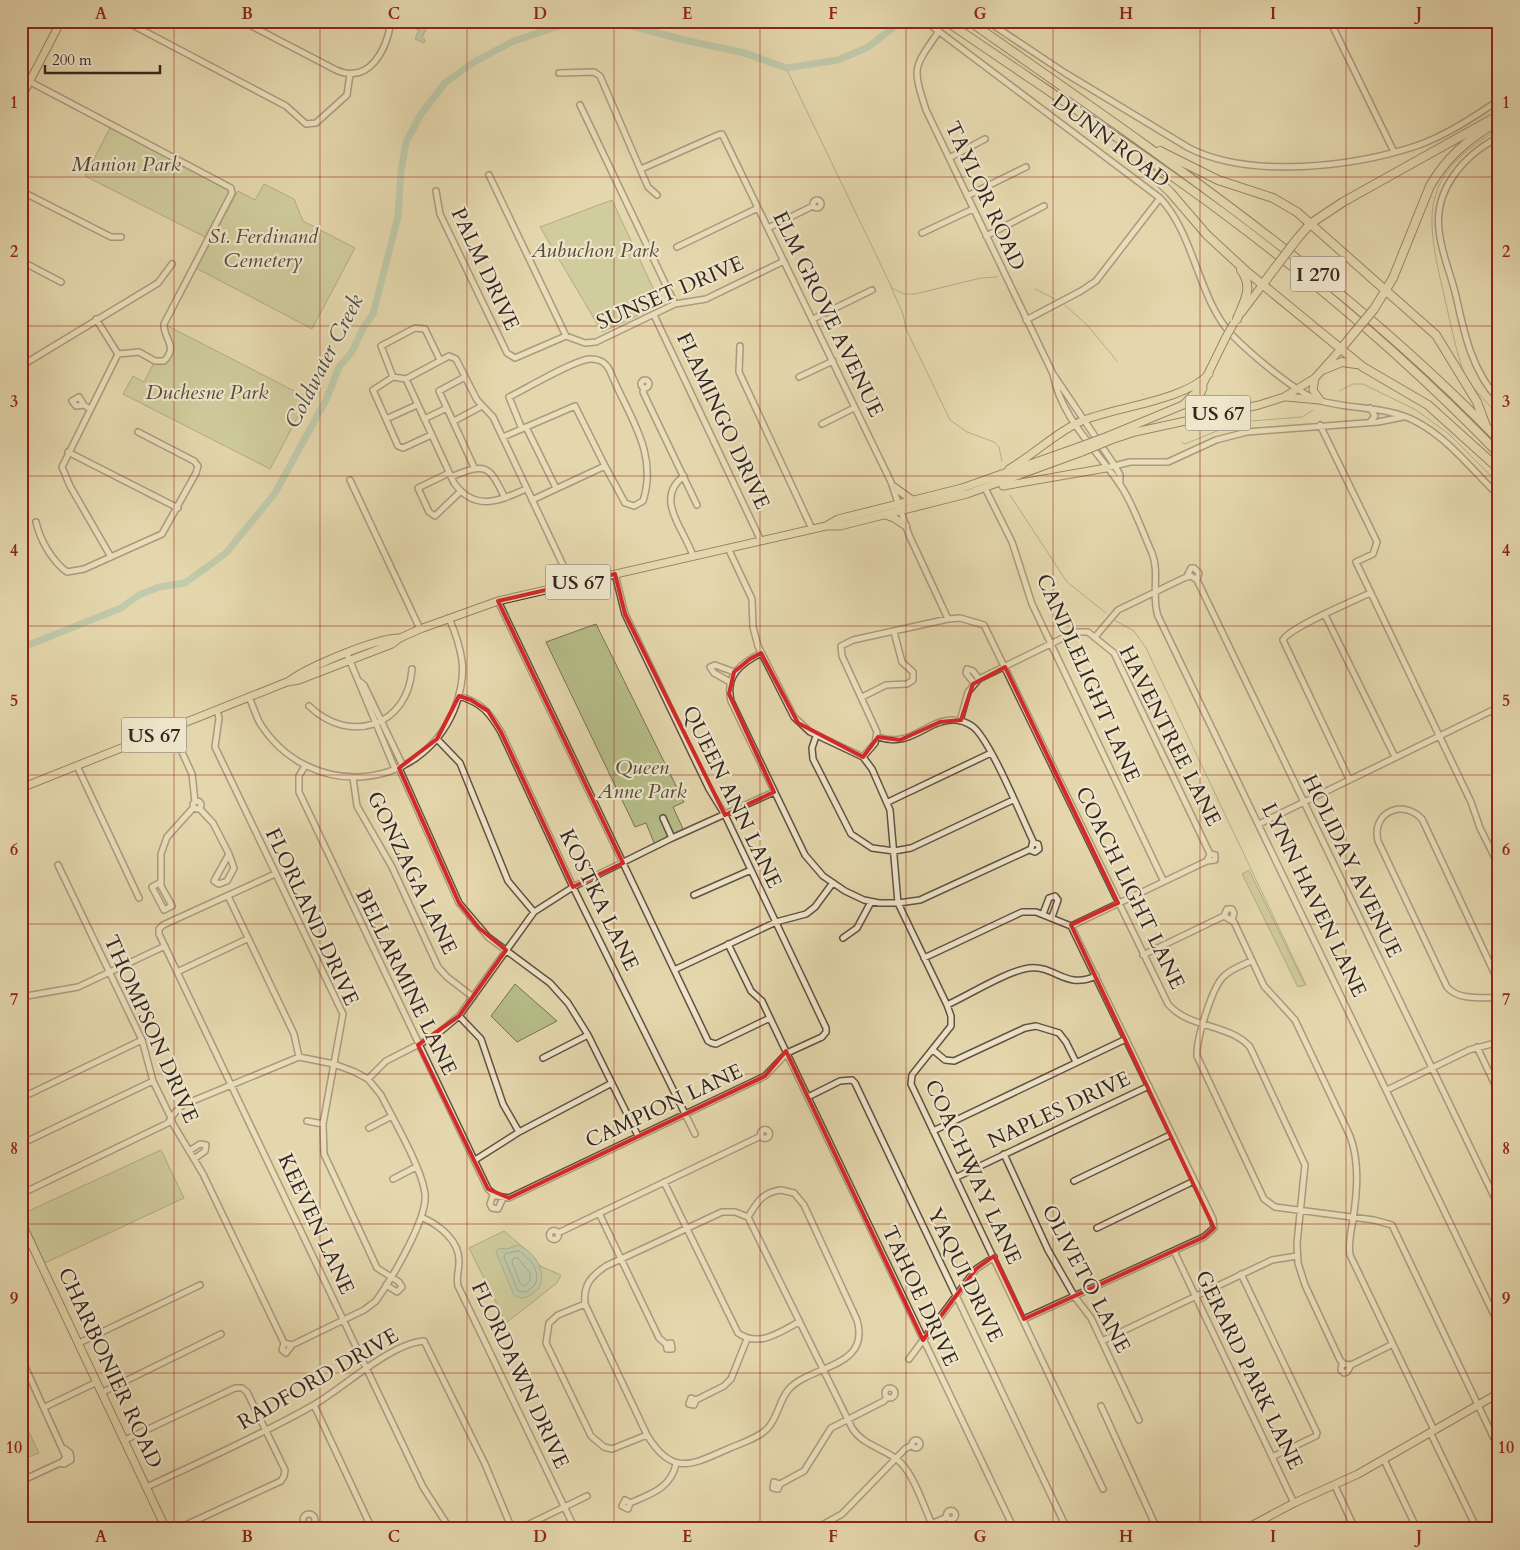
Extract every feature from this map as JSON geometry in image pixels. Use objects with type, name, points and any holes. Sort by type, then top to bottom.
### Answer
[{"type":"highway","name":"I 270","points":[[946,21],[1210,203],[1312,283],[1419,375],[1499,454]]},
{"type":"highway","name":"I 270","points":[[969,21],[1249,220],[1316,272],[1401,346],[1499,440]]},
{"type":"highway","name":"US 67","points":[[1263,284],[1310,224],[1358,193],[1499,115]]},
{"type":"highway","name":"US 67","points":[[1340,350],[1374,309],[1393,278],[1437,172],[1461,146],[1499,121]]},
{"type":"highway","points":[[1099,126],[1170,192],[1207,235],[1243,271],[1248,283],[1247,297],[1235,321]]},
{"type":"highway","points":[[1136,139],[1218,180],[1273,198],[1291,208],[1409,311],[1440,341],[1477,402],[1486,427]]},
{"type":"highway","points":[[1225,252],[1360,366],[1428,405],[1499,469]]},
{"type":"highway","points":[[1393,278],[1395,294],[1409,311]]},
{"type":"highway","points":[[1325,369],[1342,358],[1352,359]]},
{"type":"highway","points":[[1325,369],[1342,362],[1360,366]]},
{"type":"main road","points":[[21,98],[59,24]]},
{"type":"main road","name":"US 67","points":[[21,788],[287,682],[299,680],[349,657],[392,644],[400,638],[448,618],[498,601],[812,529],[840,526],[882,515],[913,500],[995,477],[1110,438],[1183,405],[1202,386],[1235,321],[1263,284]]},
{"type":"main road","name":"US 67","points":[[1110,438],[1284,397],[1315,378],[1340,350]]},
{"type":"main road","points":[[1209,374],[1200,396],[1200,405],[1205,409],[1222,412]]},
{"type":"main road","points":[[995,477],[1028,458],[1083,420],[1185,391],[1202,382],[1209,374]]},
{"type":"main road","points":[[1315,378],[1313,390],[1320,400]]},
{"type":"main road","points":[[1284,397],[1320,400]]},
{"type":"main road","name":"US 67","points":[[826,526],[838,519],[985,488],[1080,449]]},
{"type":"main road","points":[[985,488],[1106,468]]},
{"type":"main road","points":[[894,487],[913,500]]},
{"type":"main road","points":[[882,515],[894,518],[906,526]]},
{"type":"main road","name":"CHARBONIER ROAD","points":[[21,1222],[103,1392],[166,1529]]},
{"type":"main road","points":[[1245,1529],[1294,1503],[1335,1486],[1384,1460],[1499,1393]]},
{"type":"street","points":[[45,21],[59,24]]},
{"type":"street","points":[[124,21],[286,106],[306,124],[316,123],[347,94],[353,74]]},
{"type":"street","points":[[242,21],[336,70],[353,74],[366,70],[380,56],[386,43],[391,21]]},
{"type":"street","name":"DUNN ROAD","points":[[926,21],[1160,198],[1170,210],[1224,326],[1233,336],[1299,389],[1320,400],[1370,408],[1404,416],[1416,421],[1440,438],[1499,496]]},
{"type":"street","points":[[987,21],[1119,106],[1189,148],[1214,159],[1254,166],[1291,166],[1338,162],[1394,152],[1416,146],[1437,136],[1499,100]]},
{"type":"street","points":[[1330,21],[1394,152]]},
{"type":"street","name":"TAYLOR ROAD","points":[[939,32],[919,61],[916,71],[926,110],[1053,374],[1099,443]]},
{"type":"street","points":[[559,73],[594,72],[600,76],[648,187],[657,195]]},
{"type":"street","points":[[21,76],[231,188],[232,193],[165,322],[164,330],[172,346],[170,353],[164,361],[155,361],[139,352],[118,354]]},
{"type":"street","points":[[580,105],[675,304]]},
{"type":"street","name":"ELM GROVE AVENUE","points":[[641,169],[722,134],[894,487],[906,526],[948,619]]},
{"type":"street","points":[[1499,138],[1476,150],[1456,172],[1442,198],[1438,229],[1467,345],[1489,387],[1499,400]]},
{"type":"street","points":[[949,158],[985,139]]},
{"type":"street","points":[[967,196],[1026,168]]},
{"type":"street","points":[[490,175],[566,336]]},
{"type":"street","points":[[21,190],[111,237],[121,237]]},
{"type":"street","name":"PALM DRIVE","points":[[436,191],[440,214],[507,353],[512,357],[518,358],[566,336]]},
{"type":"street","points":[[1026,320],[1096,281],[1160,198]]},
{"type":"street","points":[[768,228],[814,206]]},
{"type":"street","points":[[986,236],[1044,206]]},
{"type":"street","points":[[1153,207],[1161,206],[1170,210]]},
{"type":"street","points":[[677,247],[758,208]]},
{"type":"street","points":[[922,233],[973,209]]},
{"type":"street","points":[[21,261],[61,282]]},
{"type":"street","name":"SUNSET DRIVE","points":[[566,336],[585,343],[596,342],[675,304],[706,299],[784,261]]},
{"type":"street","points":[[21,366],[158,283],[172,264]]},
{"type":"street","points":[[813,319],[872,290]]},
{"type":"street","name":"FLAMINGO DRIVE","points":[[654,315],[761,541]]},
{"type":"street","points":[[96,319],[118,354]]},
{"type":"street","points":[[393,377],[381,346],[415,328],[421,327],[425,329],[440,360]]},
{"type":"street","points":[[740,346],[739,372],[812,529]]},
{"type":"street","points":[[111,557],[64,475],[62,467],[118,354]]},
{"type":"street","points":[[431,435],[400,447],[373,390],[393,377],[406,379],[440,360],[453,357],[456,359],[477,400],[493,417],[572,584]]},
{"type":"street","points":[[503,437],[524,428],[575,406],[625,503],[634,506],[644,500],[647,490],[646,453],[607,365],[600,360],[584,360],[509,398],[524,428],[556,488]]},
{"type":"street","points":[[799,377],[833,361]]},
{"type":"street","name":"TAYLOR ROAD","points":[[1053,374],[1058,395],[1090,446]]},
{"type":"street","points":[[465,377],[439,391],[474,467]]},
{"type":"street","points":[[406,379],[450,475],[460,491],[483,501],[505,498],[526,489]]},
{"type":"street","points":[[644,388],[643,392],[697,505]]},
{"type":"street","points":[[84,405],[90,409]]},
{"type":"street","points":[[386,419],[417,405]]},
{"type":"street","points":[[454,421],[482,406]]},
{"type":"street","points":[[424,419],[447,408]]},
{"type":"street","points":[[822,424],[854,408]]},
{"type":"street","points":[[1370,408],[1375,416],[1370,422]]},
{"type":"street","points":[[1378,422],[1386,416],[1387,412]]},
{"type":"street","points":[[1106,468],[1130,462],[1168,462],[1216,440],[1247,432],[1378,422],[1404,416]]},
{"type":"street","points":[[1320,426],[1377,542],[1373,554],[1356,562],[1471,802],[1480,828],[1499,866]]},
{"type":"street","points":[[36,522],[38,532],[58,566],[67,572],[84,569],[162,534],[196,474],[198,466],[194,461],[138,432]]},
{"type":"street","name":"LYNN HAVEN LANE","points":[[1099,443],[1120,475],[1120,485]]},
{"type":"street","name":"LYNN HAVEN LANE","points":[[1090,446],[1120,485],[1155,560],[1158,616],[1499,1325]]},
{"type":"street","points":[[68,452],[178,508]]},
{"type":"street","points":[[532,500],[605,466]]},
{"type":"street","points":[[460,491],[435,516],[429,512],[418,488],[474,467],[485,470],[494,476],[505,498]]},
{"type":"street","points":[[684,476],[673,489],[670,503],[693,556]]},
{"type":"street","points":[[350,480],[420,629]]},
{"type":"street","name":"CANDLELIGHT LANE","points":[[985,488],[1012,542],[1032,604],[1163,880]]},
{"type":"street","points":[[728,548],[752,598],[753,626],[761,653],[798,724],[816,736],[848,748],[863,757],[878,737],[876,726],[842,656],[841,646],[848,642],[948,619]]},
{"type":"street","points":[[960,720],[968,692],[979,679],[1051,643],[1084,630],[1095,637],[1118,610],[1187,576],[1194,577],[1197,580],[1199,573],[1194,568],[1191,568],[1187,576]]},
{"type":"street","name":"QUEEN ANN LANE","points":[[615,574],[625,614],[708,789],[725,815],[829,1033]]},
{"type":"street","name":"HOLIDAY AVENUE","points":[[1197,580],[1499,1207]]},
{"type":"street","points":[[1349,779],[1283,640],[1292,631],[1370,593]]},
{"type":"street","points":[[498,601],[711,1046],[770,1018]]},
{"type":"street","points":[[1325,615],[1395,757]]},
{"type":"street","points":[[250,697],[260,725],[280,748],[305,766],[328,774],[353,778],[376,776],[399,768],[417,757],[437,739],[448,723],[459,696],[463,663],[457,636],[448,618]]},
{"type":"street","name":"COACH LIGHT LANE","points":[[948,619],[960,618],[984,625],[1168,1004],[1184,1018],[1241,1038],[1250,1047],[1305,1165],[1297,1256],[1301,1276],[1342,1363],[1350,1364],[1391,1345]]},
{"type":"street","points":[[862,697],[886,685],[907,684],[913,680],[913,672],[902,662],[894,632]]},
{"type":"street","name":"HAVENTREE LANE","points":[[1095,637],[1114,653],[1210,854],[1207,861],[1163,880]]},
{"type":"street","points":[[761,653],[734,672],[730,682],[731,701],[806,855],[832,884],[870,902],[898,904],[930,898],[1032,847],[1013,800],[991,753],[978,731],[960,720],[940,722],[900,740],[890,741],[878,737]]},
{"type":"street","points":[[349,657],[375,724],[399,768],[460,903],[479,928],[550,983],[568,1003],[588,1035],[638,1136]]},
{"type":"street","points":[[730,682],[714,673],[710,667],[715,665],[734,672]]},
{"type":"street","points":[[974,683],[966,673],[966,669],[973,670],[979,679]]},
{"type":"street","points":[[309,706],[328,722],[340,726],[352,728],[375,724],[382,721],[398,708],[411,681],[412,670]]},
{"type":"street","points":[[359,681],[364,685],[382,721],[399,768]]},
{"type":"street","name":"KOSTKA LANE","points":[[459,696],[471,700],[488,711],[501,732],[573,887],[695,1134]]},
{"type":"street","points":[[1259,824],[1499,707]]},
{"type":"street","name":"FLORLAND DRIVE","points":[[218,710],[216,747],[343,1014],[323,1124],[324,1154],[377,1268],[401,1284],[402,1290],[397,1292],[386,1285]]},
{"type":"street","points":[[171,728],[192,774],[196,806],[213,823],[229,854],[234,868],[227,881],[219,884],[214,881],[229,854]]},
{"type":"street","points":[[816,736],[812,748],[814,759],[846,827],[851,834],[865,845],[894,851],[921,845],[1013,800]]},
{"type":"street","points":[[437,739],[460,763],[508,881],[534,912]]},
{"type":"street","points":[[888,802],[991,753]]},
{"type":"street","name":"COACHWAY LANE","points":[[863,757],[868,762],[888,802],[898,904],[951,1016],[951,1026],[910,1079],[1103,1489]]},
{"type":"street","points":[[77,766],[139,898]]},
{"type":"street","name":"BELLARMINE LANE","points":[[305,766],[299,776],[299,792],[418,1045],[488,1190],[493,1195]]},
{"type":"street","name":"GONZAGA LANE","points":[[353,778],[357,806],[392,868],[438,967],[446,977],[473,997]]},
{"type":"street","points":[[368,1079],[386,1061],[435,1036],[459,1016],[534,912],[573,887],[672,838],[774,792]]},
{"type":"street","points":[[161,882],[152,887],[164,910],[172,906],[161,882],[163,846],[167,837],[196,806]]},
{"type":"street","points":[[1499,983],[1422,819],[1410,809],[1403,807],[1390,811],[1384,816],[1376,835],[1447,987],[1462,996],[1499,998]]},
{"type":"street","points":[[663,818],[672,838]]},
{"type":"street","name":"THOMPSON DRIVE","points":[[58,865],[142,1040],[153,1081],[288,1344],[344,1320]]},
{"type":"street","points":[[694,895],[751,870]]},
{"type":"street","points":[[275,874],[228,896],[294,1034],[299,1057]]},
{"type":"street","points":[[1071,926],[1163,880]]},
{"type":"street","points":[[674,970],[776,922],[799,917],[811,911],[832,884]]},
{"type":"street","name":"KEEVEN LANE","points":[[228,896],[159,929],[177,972],[428,1495],[450,1529]]},
{"type":"street","points":[[1043,914],[1049,898],[1055,896],[1058,900],[1052,918]]},
{"type":"street","points":[[843,938],[860,923],[870,902]]},
{"type":"street","points":[[1144,955],[1224,916],[1227,910],[1232,909],[1234,913],[1232,920]]},
{"type":"street","points":[[924,958],[1022,912],[1043,914],[1071,926],[1213,1219],[1214,1228],[1204,1236],[1024,1319]]},
{"type":"street","points":[[1224,916],[1232,920],[1268,991],[1294,1020],[1350,1136],[1356,1153],[1358,1174],[1349,1240],[1351,1259],[1477,1529]]},
{"type":"street","points":[[177,972],[248,939]]},
{"type":"street","name":"TAHOE DRIVE","points":[[728,944],[751,991],[762,1001],[799,1076],[1014,1529]]},
{"type":"street","points":[[21,997],[71,989],[165,946]]},
{"type":"street","points":[[1251,960],[1228,973],[1219,982],[1197,1045],[1198,1062],[1264,1200],[1275,1207],[1384,1222],[1394,1228],[1499,1449]]},
{"type":"street","points":[[947,1005],[1030,968],[1041,969],[1076,982],[1096,976]]},
{"type":"street","points":[[459,1016],[481,1039],[503,1104],[519,1132]]},
{"type":"street","points":[[933,1050],[945,1060],[954,1062],[1025,1028],[1036,1026],[1062,1037],[1076,1062]]},
{"type":"street","name":"CAMPION LANE","points":[[493,1195],[490,1204],[492,1208],[498,1209],[506,1198],[765,1076],[787,1053],[829,1033]]},
{"type":"street","points":[[543,1058],[588,1035]]},
{"type":"street","points":[[933,1130],[1126,1038]]},
{"type":"street","points":[[21,1098],[142,1040]]},
{"type":"street","points":[[1387,1090],[1477,1047],[1499,1042]]},
{"type":"street","points":[[1477,1047],[1499,1093]]},
{"type":"street","points":[[21,1194],[168,1123],[183,1105],[231,1084],[299,1057],[334,1064],[368,1079],[381,1095],[416,1167],[425,1193],[423,1218],[386,1285],[370,1306],[344,1320]]},
{"type":"street","name":"YAQUI DRIVE","points":[[808,1097],[845,1079],[852,1080],[855,1083],[1067,1529]]},
{"type":"street","points":[[21,1144],[153,1081]]},
{"type":"street","points":[[475,1160],[519,1132],[612,1083]]},
{"type":"street","name":"NAPLES DRIVE","points":[[957,1177],[1148,1086]]},
{"type":"street","points":[[369,1128],[392,1116]]},
{"type":"street","points":[[307,1121],[323,1124]]},
{"type":"street","points":[[1074,1181],[1172,1134]]},
{"type":"street","points":[[558,1233],[761,1136]]},
{"type":"street","name":"THOMPSON DRIVE","points":[[189,1151],[200,1144],[206,1145],[205,1151],[194,1159]]},
{"type":"street","name":"OLIVETO LANE","points":[[1004,1154],[1048,1250],[1075,1297],[1091,1318],[1139,1420]]},
{"type":"street","points":[[393,1179],[416,1167]]},
{"type":"street","points":[[1097,1228],[1194,1181]]},
{"type":"street","points":[[664,1182],[735,1328],[746,1338],[765,1339],[799,1322]]},
{"type":"street","points":[[748,1217],[756,1204],[767,1193],[781,1190],[790,1191],[798,1196],[804,1204],[859,1327],[853,1350],[844,1360],[824,1370],[800,1380],[788,1390],[771,1424],[760,1434],[699,1463],[676,1464],[660,1454],[647,1435],[585,1304],[585,1288],[595,1273],[722,1212],[735,1212],[748,1217],[824,1370],[847,1419],[860,1439],[896,1459],[904,1467],[932,1526]]},
{"type":"street","points":[[493,1195],[506,1198]]},
{"type":"street","points":[[599,1213],[659,1338],[666,1344]]},
{"type":"street","name":"FLORDAWN DRIVE","points":[[423,1218],[444,1231],[454,1244],[460,1261],[456,1274],[458,1286],[575,1529]]},
{"type":"street","points":[[21,1245],[30,1241]]},
{"type":"street","name":"GERARD PARK LANE","points":[[1174,1251],[1294,1503]]},
{"type":"street","points":[[1102,1341],[1272,1260],[1297,1256]]},
{"type":"street","points":[[909,1358],[976,1269],[994,1257]]},
{"type":"street","points":[[1242,1274],[1317,1433],[1316,1436],[1272,1457]]},
{"type":"street","points":[[79,1343],[200,1285]]},
{"type":"street","points":[[585,1304],[558,1315],[549,1323],[546,1343],[596,1443],[612,1449],[647,1435]]},
{"type":"street","points":[[103,1392],[221,1334]]},
{"type":"street","points":[[696,1400],[724,1386],[731,1379],[746,1338]]},
{"type":"street","name":"RADFORD DRIVE","points":[[147,1487],[266,1431],[314,1405],[367,1368],[416,1342],[424,1341],[485,1464],[512,1529]]},
{"type":"street","points":[[21,1358],[64,1448],[66,1457],[60,1463],[21,1481]]},
{"type":"street","points":[[45,1407],[98,1382]]},
{"type":"street","points":[[125,1440],[236,1388],[242,1388],[247,1392],[284,1470],[284,1476],[280,1480],[177,1529]]},
{"type":"street","points":[[780,1484],[804,1471],[828,1431],[847,1419],[884,1401],[887,1397]]},
{"type":"street","points":[[314,1405],[372,1529]]},
{"type":"street","points":[[1101,1406],[1157,1529]]},
{"type":"street","points":[[816,1529],[842,1514],[912,1445]]},
{"type":"street","points":[[1384,1460],[1417,1529]]},
{"type":"street","points":[[630,1503],[663,1487],[672,1478],[676,1464]]},
{"type":"street","points":[[1335,1486],[1355,1529]]},
{"type":"street","points":[[519,1529],[587,1496]]},
{"type":"street","points":[[920,1529],[932,1526],[947,1517]]},
{"type":"street","points":[[291,1529],[304,1523]]},
{"type":"street","points":[[718,1529],[728,1524],[731,1529]]},
{"type":"highlighted area","points":[[615,574],[625,614],[725,815],[774,792],[729,694],[734,672],[761,653],[798,723],[863,757],[878,737],[900,740],[940,722],[961,720],[973,684],[1005,667],[1118,903],[1071,925],[1214,1228],[1204,1237],[1024,1319],[994,1256],[976,1269],[923,1340],[786,1051],[765,1076],[509,1198],[488,1189],[418,1045],[459,1016],[506,950],[479,928],[459,903],[399,768],[437,739],[459,696],[471,700],[488,711],[501,732],[573,887],[623,863],[498,601]]},
{"type":"green space","name":"Manion Park","points":[[112,124],[232,187],[205,237],[85,176]]},
{"type":"green space","name":"St. Ferdinand Cemetery","points":[[264,184],[294,199],[303,221],[355,248],[312,329],[196,268],[238,191],[255,200]]},
{"type":"green space","name":"Aubuchon Park","points":[[612,200],[661,305],[602,332],[540,227]]},
{"type":"green space","name":"Duchesne Park","points":[[166,325],[308,398],[270,469],[123,394],[133,376],[144,382],[155,361],[161,362],[170,353]]},
{"type":"green space","name":"Queen Anne Park","points":[[596,624],[684,802],[673,807],[684,831],[655,845],[646,823],[635,827],[546,642]]},
{"type":"green space","points":[[1249,870],[1305,985],[1298,987],[1242,874]]},
{"type":"green space","points":[[515,984],[557,1021],[517,1042],[491,1016]]},
{"type":"green space","points":[[161,1150],[184,1198],[45,1263],[22,1214]]},
{"type":"green space","points":[[504,1231],[531,1254],[540,1266],[561,1275],[557,1283],[506,1323],[469,1248]]},
{"type":"green space","points":[[21,1416],[39,1453],[21,1460]]},
{"type":"water","points":[[417,25],[426,29],[422,38],[425,40],[424,43],[415,39],[419,30],[416,29]]},
{"type":"water","points":[[518,1245],[530,1252],[534,1257],[538,1263],[541,1275],[539,1288],[524,1298],[514,1295],[496,1252],[499,1248],[507,1249]]},
{"type":"waterway","name":"Coldwater Creek","points":[[21,648],[121,608],[139,595],[159,587],[185,583],[226,553],[275,493],[326,400],[339,367],[352,352],[363,328],[373,314],[398,217],[401,171],[406,142],[421,114],[445,83],[474,62],[514,41],[567,23],[595,21]]},
{"type":"waterway","name":"Coldwater Creek","points":[[596,21],[636,27],[684,40],[745,53],[786,68],[838,60],[868,47],[902,21]]},
{"type":"waterway","points":[[786,68],[892,288],[904,294],[915,294],[981,278],[997,277]]},
{"type":"waterway","points":[[1464,373],[1453,334],[1433,242],[1432,219],[1434,199],[1441,181],[1454,163],[1473,146],[1499,129]]},
{"type":"waterway","points":[[891,287],[903,314],[906,329],[950,420],[967,432],[994,442],[999,447],[1002,461]]},
{"type":"waterway","points":[[1035,289],[1055,299]]},
{"type":"waterway","points":[[1065,305],[1088,326],[1117,361]]},
{"type":"waterway","points":[[1339,391],[1353,384],[1363,384],[1416,410],[1449,434],[1499,484]]},
{"type":"waterway","points":[[1471,385],[1497,414],[1494,421]]},
{"type":"waterway","points":[[1182,442],[1185,444],[1239,422],[1302,417],[1313,410]]},
{"type":"waterway","points":[[1010,495],[1067,582],[1106,613]]},
{"type":"waterway","points":[[1114,620],[1134,631],[1146,648],[1306,985]]}]
